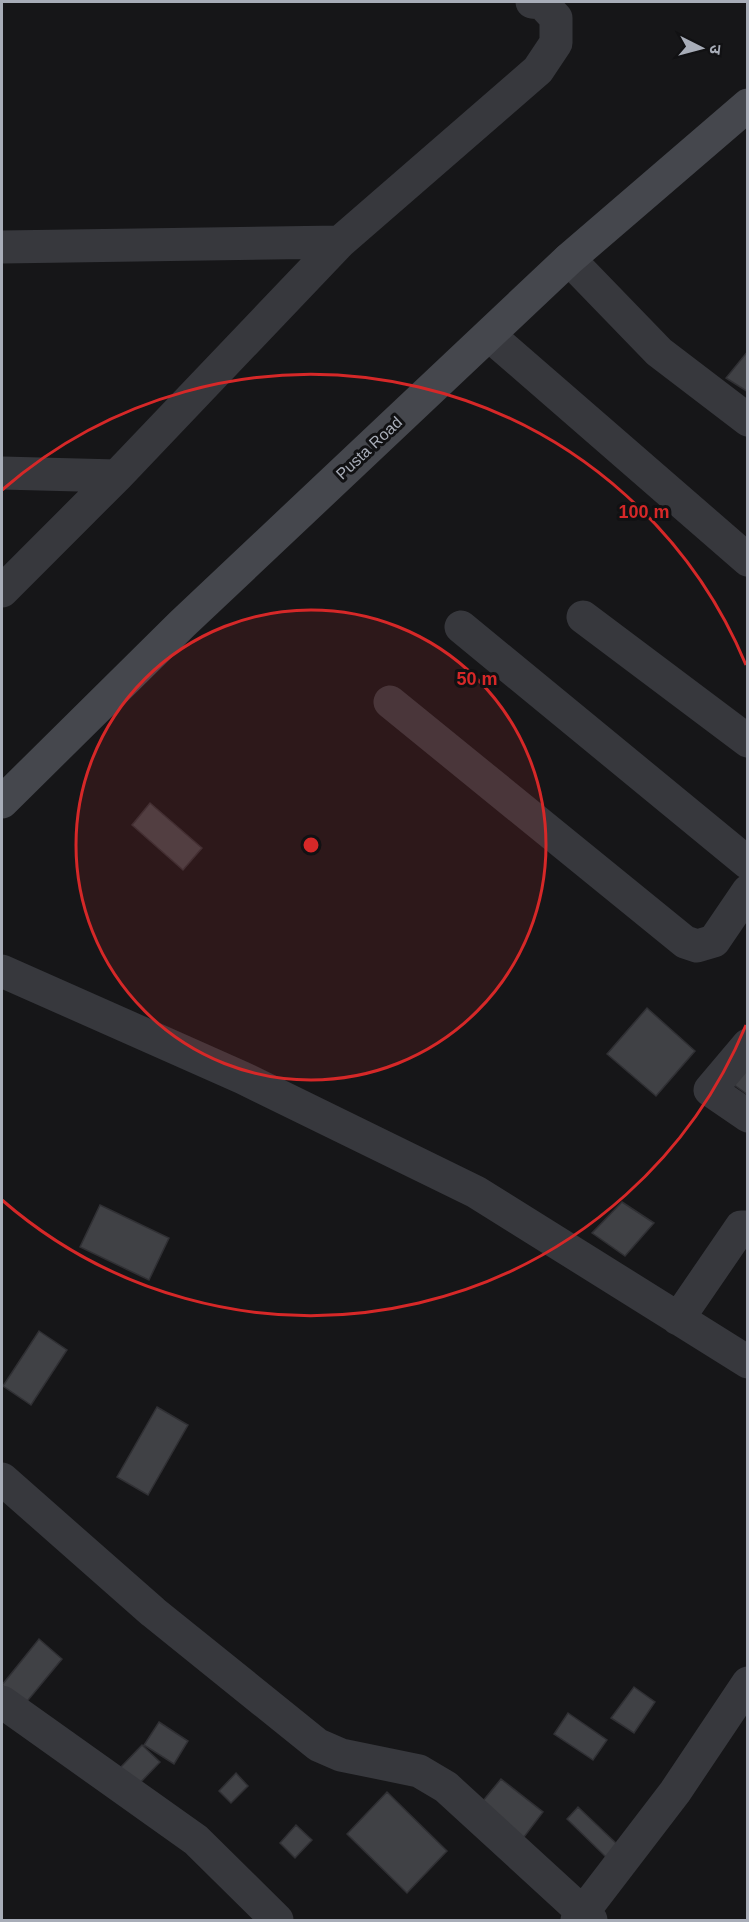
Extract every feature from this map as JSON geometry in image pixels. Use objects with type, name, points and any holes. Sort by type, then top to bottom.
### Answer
[{"type":"street","points":[[2,591],[117,476],[340,242],[538,70],[556,43],[556,18],[542,3],[532,2]]},
{"type":"street","name":"Pusta Road","points":[[2,802],[182,624],[570,259],[747,105]]},
{"type":"street","points":[[2,247],[340,242]]},
{"type":"street","points":[[570,259],[659,352],[747,420]]},
{"type":"street","points":[[489,335],[747,560]]},
{"type":"street","points":[[2,473],[117,476]]},
{"type":"street","points":[[583,617],[747,741]]},
{"type":"street","points":[[461,627],[747,863]]},
{"type":"street","points":[[390,702],[685,942],[697,946],[714,941],[747,891]]},
{"type":"street","points":[[2,972],[243,1078],[476,1192],[747,1362]]},
{"type":"street","points":[[747,1045],[710,1090],[747,1116]]},
{"type":"street","points":[[678,1318],[741,1227],[747,1227]]},
{"type":"street","points":[[2,1479],[153,1612],[318,1745],[341,1755],[420,1771],[446,1787],[584,1918],[675,1792],[747,1683]]},
{"type":"street","points":[[2,1702],[196,1840],[277,1920]]},
{"type":"building","points":[[748,351],[748,392],[726,378]]},
{"type":"building","points":[[150,803],[202,848],[183,870],[132,825]]},
{"type":"building","points":[[647,1008],[695,1051],[656,1096],[607,1054]]},
{"type":"building","points":[[748,1065],[748,1095],[733,1084]]},
{"type":"building","points":[[622,1202],[654,1223],[625,1256],[592,1233]]},
{"type":"building","points":[[100,1205],[169,1238],[149,1280],[80,1247]]},
{"type":"building","points":[[39,1331],[67,1350],[31,1405],[3,1386]]},
{"type":"building","points":[[157,1407],[188,1425],[148,1495],[117,1477]]},
{"type":"building","points":[[39,1639],[62,1659],[24,1705],[2,1685]]},
{"type":"building","points":[[634,1687],[655,1702],[634,1733],[611,1718]]},
{"type":"building","points":[[568,1713],[607,1740],[593,1760],[554,1734]]},
{"type":"building","points":[[159,1722],[188,1741],[174,1764],[144,1745]]},
{"type":"building","points":[[142,1745],[160,1762],[138,1785],[120,1768]]},
{"type":"building","points":[[236,1773],[248,1786],[231,1803],[219,1791]]},
{"type":"building","points":[[501,1779],[543,1812],[521,1841],[478,1807]]},
{"type":"building","points":[[387,1792],[447,1851],[407,1893],[347,1834]]},
{"type":"building","points":[[578,1807],[618,1845],[607,1858],[567,1819]]},
{"type":"building","points":[[296,1825],[312,1840],[295,1858],[280,1843]]}]
